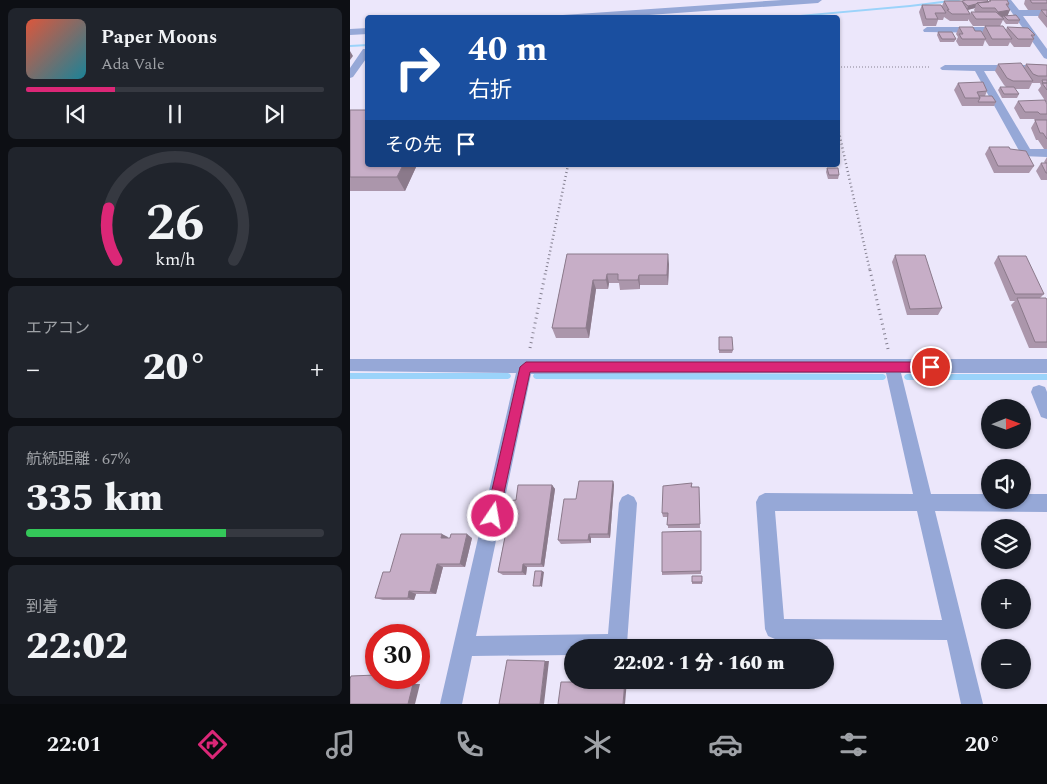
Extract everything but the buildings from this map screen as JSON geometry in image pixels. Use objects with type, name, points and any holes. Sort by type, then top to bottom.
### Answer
[{"type":"street","points":[[606,15],[818,0]]},
{"type":"street","points":[[1007,0],[1017,13],[1020,30],[1047,56]]},
{"type":"street","points":[[1017,13],[1047,13]]},
{"type":"street","points":[[927,30],[1020,30]]},
{"type":"street","points":[[350,32],[365,31]]},
{"type":"street","points":[[350,75],[365,52]]},
{"type":"street","points":[[945,68],[1047,68]]},
{"type":"street","points":[[978,68],[1026,153],[1047,153]]},
{"type":"street","points":[[350,365],[526,367],[1047,366]]},
{"type":"street","points":[[451,704],[526,367]]},
{"type":"street","points":[[892,367],[972,704]]},
{"type":"street","points":[[1039,392],[1047,412]]},
{"type":"street","points":[[954,630],[774,629],[765,502],[1047,503]]},
{"type":"street","points":[[464,646],[617,644],[628,503]]},
{"type":"path","points":[[840,67],[945,68]]},
{"type":"path","points":[[840,137],[892,367]]},
{"type":"path","points":[[526,367],[568,167]]},
{"type":"waterway","points":[[804,15],[959,0]]},
{"type":"waterway","points":[[350,46],[365,45]]},
{"type":"waterway","points":[[350,376],[508,376]]},
{"type":"waterway","points":[[536,376],[883,377]]},
{"type":"waterway","points":[[907,377],[1047,377]]},
{"type":"route","points":[[493,516],[526,367],[931,367]]}]
